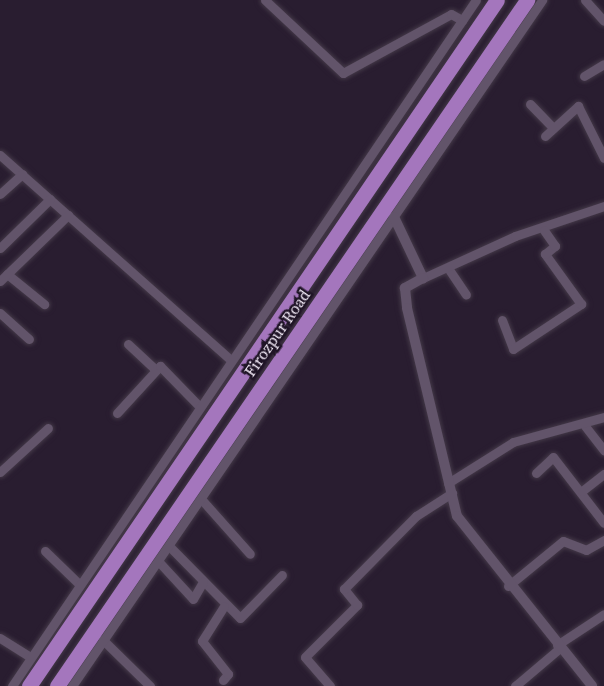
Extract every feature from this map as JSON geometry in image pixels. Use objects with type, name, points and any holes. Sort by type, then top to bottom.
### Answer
[{"type":"highway","name":"Firozpur Road","points":[[29,686],[497,0]]},
{"type":"highway","name":"Firozpur Road","points":[[57,686],[74,680],[462,103],[527,0]]},
{"type":"highway","points":[[51,653],[74,680]]},
{"type":"street","points":[[265,0],[343,73],[451,14],[462,20]]},
{"type":"street","points":[[12,686],[78,583],[198,405],[476,0]]},
{"type":"street","points":[[74,680],[171,548],[202,500],[223,456],[394,218],[462,103],[542,0]]},
{"type":"street","points":[[585,0],[604,21]]},
{"type":"street","points":[[584,76],[604,64]]},
{"type":"street","points":[[530,104],[553,128]]},
{"type":"street","points":[[545,136],[578,106],[604,158]]},
{"type":"street","points":[[0,154],[230,359]]},
{"type":"street","points":[[0,194],[22,174]]},
{"type":"street","points":[[0,248],[50,199]]},
{"type":"street","points":[[592,686],[470,538],[450,488],[407,308],[405,288],[514,236],[544,230],[604,206]]},
{"type":"street","points":[[44,304],[3,277],[68,215]]},
{"type":"street","points":[[394,218],[423,278]]},
{"type":"street","points":[[502,320],[513,349],[581,304],[545,254],[555,246],[544,230]]},
{"type":"street","points":[[448,268],[466,295]]},
{"type":"street","points":[[0,313],[29,339]]},
{"type":"street","points":[[128,344],[156,370]]},
{"type":"street","points":[[117,413],[160,366],[198,405]]},
{"type":"street","points":[[330,686],[304,657],[357,605],[344,589],[416,516],[513,442],[585,426],[604,417]]},
{"type":"street","points":[[585,426],[604,450]]},
{"type":"street","points":[[0,472],[48,428]]},
{"type":"street","points":[[536,473],[553,457],[582,491],[604,523]]},
{"type":"street","points":[[582,491],[604,474]]},
{"type":"street","points":[[202,500],[250,554]]},
{"type":"street","points":[[508,586],[563,541],[586,550],[604,540]]},
{"type":"street","points":[[171,548],[224,606],[240,618],[282,575]]},
{"type":"street","points":[[45,551],[78,583]]},
{"type":"street","points":[[159,562],[193,599],[203,582]]},
{"type":"street","points":[[223,680],[228,674],[201,641],[224,606]]},
{"type":"street","points":[[520,684],[559,647],[604,614]]},
{"type":"street","points":[[0,638],[31,657]]},
{"type":"street","points":[[104,640],[150,686]]}]
